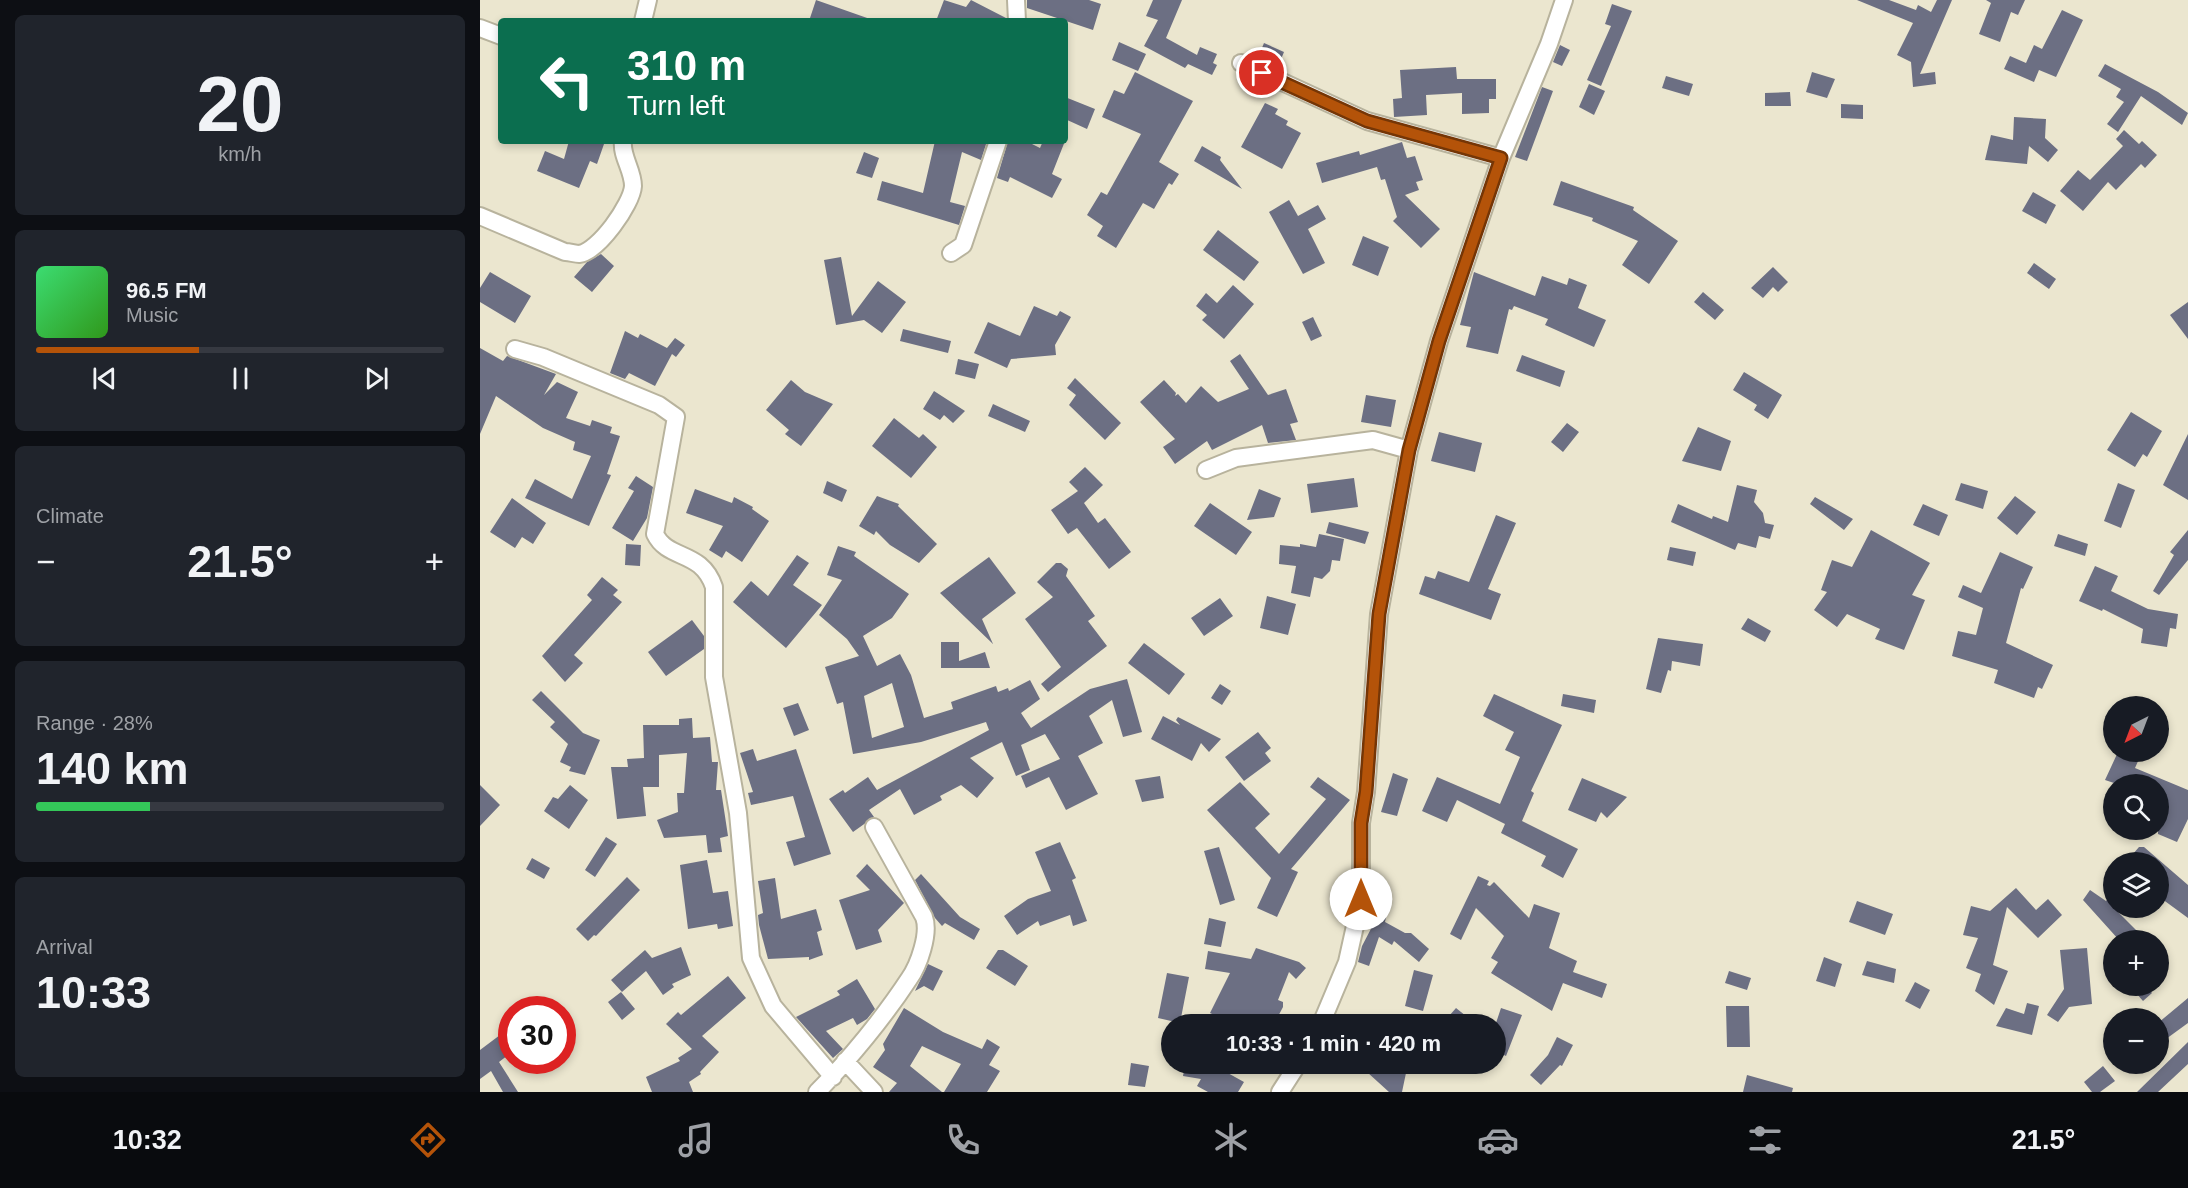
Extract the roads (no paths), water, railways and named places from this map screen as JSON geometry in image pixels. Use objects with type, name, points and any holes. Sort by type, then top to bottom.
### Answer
[{"type":"street","points":[[644,18],[648,0]]},
{"type":"street","points":[[1016,0],[1017,18]]},
{"type":"street","points":[[1325,1014],[1347,962],[1361,899],[1361,823],[1366,792],[1379,614],[1409,450],[1439,341],[1501,158],[1549,44],[1564,0]]},
{"type":"street","points":[[480,28],[498,35]]},
{"type":"street","points":[[1240,63],[1367,121],[1501,158]]},
{"type":"street","points":[[480,216],[565,252],[580,254],[594,247],[630,198],[632,177],[623,144]]},
{"type":"street","points":[[951,252],[963,245],[997,144]]},
{"type":"street","points":[[515,349],[543,357],[658,405],[676,417],[655,534],[665,547],[701,564],[709,573],[714,586],[714,677],[738,813],[751,958],[773,1006],[833,1077]]},
{"type":"street","points":[[1206,470],[1236,458],[1373,440],[1409,450]]},
{"type":"street","points":[[817,1092],[833,1077],[911,977],[927,932],[924,917],[874,827]]},
{"type":"street","points":[[845,1061],[874,1092]]},
{"type":"street","points":[[1280,1092],[1292,1074]]}]
